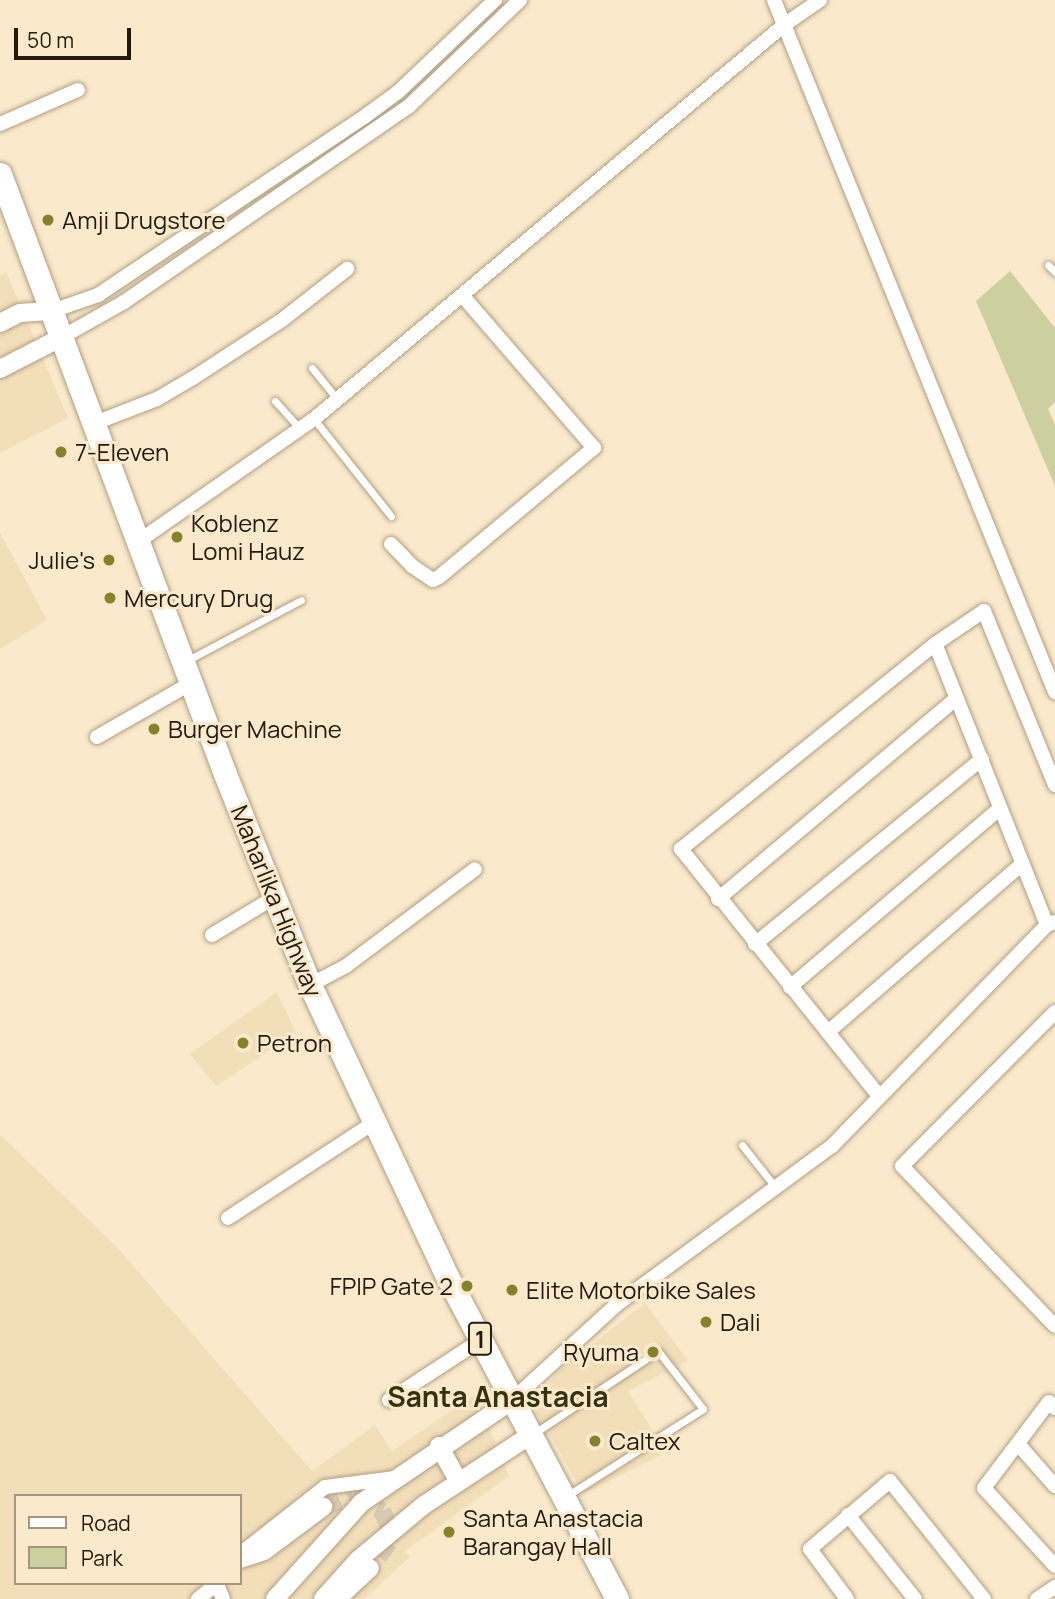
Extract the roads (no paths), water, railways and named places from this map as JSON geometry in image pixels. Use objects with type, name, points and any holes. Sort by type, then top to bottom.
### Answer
[{"type":"highway","name":"Maharlika Highway","points":[[0,174],[310,985],[373,1123],[511,1401],[617,1599]]},
{"type":"street","points":[[0,323],[20,313],[52,311],[98,295],[364,117],[431,61],[495,0]]},
{"type":"street","points":[[0,369],[124,302],[408,107],[520,0]]},
{"type":"street","points":[[774,0],[1055,692]]},
{"type":"street","points":[[139,541],[314,419],[813,2]]},
{"type":"street","points":[[0,124],[78,90]]},
{"type":"street","points":[[94,423],[157,399],[193,378],[282,320],[347,269]]},
{"type":"street","points":[[391,544],[412,566],[433,580],[439,578],[594,448],[463,296]]},
{"type":"street","points":[[879,1096],[681,849],[935,644],[984,611],[1055,785]]},
{"type":"street","points":[[275,1599],[361,1503],[439,1446],[511,1401],[616,1305],[777,1190],[832,1146],[1051,923],[1022,864],[935,644]]},
{"type":"street","points":[[97,737],[189,672]]},
{"type":"street","points":[[718,898],[957,698]]},
{"type":"street","points":[[755,944],[982,759]]},
{"type":"street","points":[[790,987],[1000,808]]},
{"type":"street","points":[[828,1032],[1022,864]]},
{"type":"street","points":[[310,985],[346,966],[453,881],[475,869]]},
{"type":"street","points":[[212,935],[275,897]]},
{"type":"street","points":[[1053,1318],[902,1166],[1055,1012]]},
{"type":"street","points":[[228,1218],[373,1123]]},
{"type":"street","points":[[389,1400],[481,1340]]},
{"type":"street","points":[[1055,1408],[1049,1402],[984,1488],[1055,1566]]},
{"type":"street","points":[[323,1599],[358,1560],[459,1482],[529,1436]]},
{"type":"street","points":[[1018,1444],[1055,1486]]},
{"type":"street","points":[[439,1446],[459,1482]]},
{"type":"street","points":[[242,1554],[325,1486],[395,1478]]},
{"type":"street","points":[[848,1599],[810,1549],[890,1481],[984,1599]]},
{"type":"street","points":[[242,1556],[264,1551],[323,1507]]},
{"type":"street","points":[[848,1515],[915,1599]]},
{"type":"street","points":[[337,1599],[370,1568]]},
{"type":"street","points":[[198,1599],[217,1585]]},
{"type":"street","points":[[1037,1599],[1055,1587]]},
{"type":"lane","points":[[431,61],[445,74]]},
{"type":"lane","points":[[1048,265],[1055,272]]},
{"type":"lane","points":[[312,368],[338,399]]},
{"type":"lane","points":[[275,401],[300,429]]},
{"type":"lane","points":[[314,419],[391,516]]},
{"type":"lane","points":[[189,672],[302,600]]},
{"type":"lane","points":[[742,1145],[777,1190]]},
{"type":"lane","points":[[529,1436],[658,1352],[703,1409],[564,1498]]},
{"type":"tunnel","points":[[323,1507],[353,1496],[382,1511],[389,1526],[389,1542],[370,1568]]},
{"type":"place","name":"Amji Drugstore","points":[[48,220]]},
{"type":"place","name":"7-Eleven","points":[[61,452]]},
{"type":"place","name":"Koblenz Lomi Hauz","points":[[177,537]]},
{"type":"place","name":"Julie's","points":[[109,560]]},
{"type":"place","name":"Mercury Drug","points":[[110,598]]},
{"type":"place","name":"Burger Machine","points":[[154,729]]},
{"type":"place","name":"Petron","points":[[243,1043]]},
{"type":"place","name":"FPIP Gate 2","points":[[467,1286]]},
{"type":"place","name":"Elite Motorbike Sales","points":[[512,1290]]},
{"type":"place","name":"Dali","points":[[706,1322]]},
{"type":"place","name":"Ryuma","points":[[653,1352]]},
{"type":"place","name":"Caltex","points":[[595,1441]]},
{"type":"place","name":"Santa Anastacia Barangay Hall","points":[[449,1532]]},
{"type":"district","name":"Santa Anastacia","points":[[498,1396]]}]
